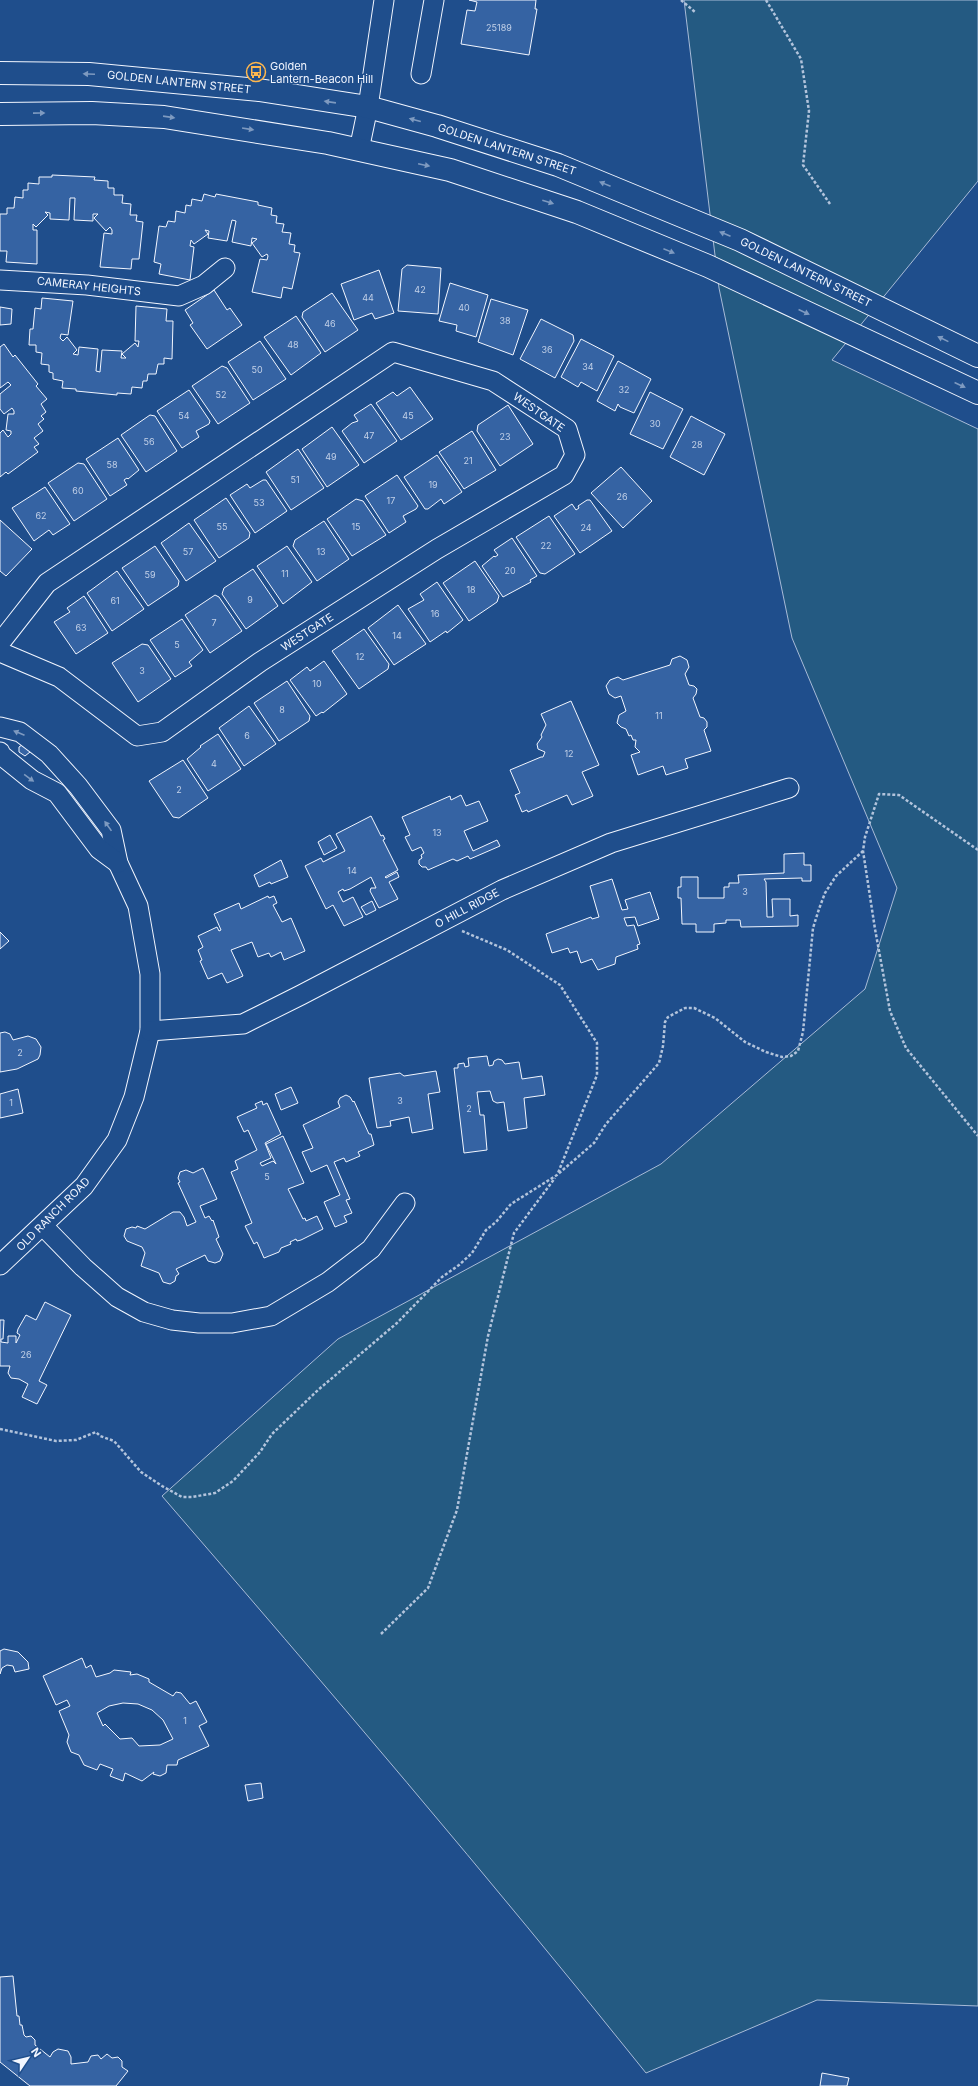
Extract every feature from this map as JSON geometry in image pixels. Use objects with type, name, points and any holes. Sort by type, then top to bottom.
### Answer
[{"type":"main road","name":"GOLDEN LANTERN STREET","points":[[0,72],[89,74],[259,90],[368,107],[436,126],[558,165],[740,240],[978,356]]},
{"type":"main road","points":[[0,114],[92,113],[164,117],[321,141],[450,170],[578,212],[708,266],[978,393]]},
{"type":"street","points":[[359,150],[368,107],[384,0]]},
{"type":"street","points":[[421,74],[434,0]]},
{"type":"street","name":"CAMERAY HEIGHTS","points":[[0,280],[88,285],[178,296],[204,285],[225,268]]},
{"type":"street","name":"WESTGATE","points":[[0,643],[47,583],[392,352],[493,381],[567,429],[575,455],[564,475],[437,549],[260,662],[162,732],[137,736],[59,676],[0,652]]},
{"type":"street","name":"OLD RANCH ROAD","points":[[0,727],[20,732],[49,754],[78,786],[112,830],[118,863],[138,906],[150,974],[150,1031],[134,1097],[117,1140],[84,1186],[0,1265]]},
{"type":"street","name":"OLD RANCH ROAD","points":[[0,752],[1,756],[32,780],[57,793],[99,849],[118,863]]},
{"type":"street","name":"O HILL RIDGE","points":[[150,1031],[243,1024],[502,890],[611,843],[789,788]]},
{"type":"street","points":[[43,1226],[83,1267],[117,1296],[144,1312],[172,1320],[199,1323],[232,1323],[271,1316],[328,1282],[371,1249],[405,1203]]},
{"type":"path","points":[[681,0],[695,12]]},
{"type":"path","points":[[766,0],[801,59],[809,111],[803,165],[830,204]]},
{"type":"path","points":[[978,850],[899,795],[879,794],[865,837],[863,850],[875,929],[890,1011],[906,1048],[978,1136]]},
{"type":"path","points":[[0,1429],[56,1441],[76,1440],[96,1432],[100,1436],[114,1441],[141,1472],[176,1493],[182,1496],[192,1497],[215,1493],[232,1481],[260,1452],[272,1434],[318,1390],[392,1328],[442,1277],[459,1265],[472,1253],[486,1230],[496,1222],[511,1204],[557,1175],[594,1143],[606,1124],[659,1063],[663,1046],[665,1022],[674,1012],[685,1008],[694,1008],[715,1018],[746,1042],[777,1056],[791,1056],[798,1051],[803,1032],[813,928],[819,909],[825,893],[836,876],[863,850]]},
{"type":"path","points":[[381,1634],[428,1588],[458,1510],[488,1336],[514,1233],[557,1175],[597,1075],[597,1043],[560,985],[507,950],[440,922]]},
{"type":"shaded area","points":[[684,0],[978,0],[978,181],[832,360],[978,429],[978,2006],[817,2000],[646,2073],[407,1782],[162,1496],[338,1339],[661,1164],[865,989],[897,888],[792,638],[719,288]]},
{"type":"building","points":[[469,0],[536,0],[535,9],[537,9],[529,55],[461,44],[467,10],[475,11],[477,2]]},
{"type":"building","points":[[52,175],[95,177],[94,180],[108,181],[108,188],[114,188],[114,195],[123,195],[122,203],[131,204],[130,215],[137,215],[136,221],[143,222],[139,259],[132,259],[131,269],[100,267],[104,233],[112,234],[112,230],[110,227],[106,231],[94,218],[98,214],[93,214],[93,221],[74,220],[75,198],[70,198],[69,220],[50,219],[50,213],[45,212],[48,215],[36,227],[33,224],[33,230],[37,230],[37,264],[6,262],[7,251],[0,251],[0,214],[7,214],[7,208],[14,208],[15,197],[23,198],[23,190],[28,190],[28,183],[39,184],[39,177],[52,177]]},
{"type":"building","points":[[204,194],[215,197],[216,194],[258,202],[258,205],[272,208],[271,215],[277,216],[276,223],[284,224],[282,232],[291,233],[289,244],[295,245],[294,252],[300,253],[292,289],[283,287],[281,298],[252,292],[260,259],[267,260],[268,256],[267,254],[262,257],[252,243],[257,239],[252,238],[251,246],[232,242],[236,221],[232,220],[227,241],[208,238],[209,231],[205,230],[208,234],[194,244],[191,240],[190,246],[194,247],[190,280],[159,274],[161,264],[154,262],[159,226],[166,227],[168,221],[175,222],[176,211],[185,213],[186,205],[191,206],[192,199],[202,201]]},
{"type":"building","points":[[407,265],[441,268],[438,314],[398,311],[402,269]]},
{"type":"building","points":[[379,270],[394,313],[375,319],[372,313],[354,320],[341,284]]},
{"type":"building","points":[[450,283],[488,295],[476,337],[456,331],[457,325],[439,321]]},
{"type":"building","points":[[214,290],[227,310],[230,308],[242,325],[207,349],[190,325],[193,323],[185,310]]},
{"type":"building","points":[[332,293],[358,330],[325,352],[302,317],[303,312]]},
{"type":"building","points":[[42,298],[73,301],[68,335],[61,334],[60,338],[63,341],[67,337],[77,350],[73,354],[78,355],[79,347],[98,349],[96,371],[100,372],[102,350],[122,351],[121,358],[126,358],[122,354],[135,343],[138,347],[139,341],[135,341],[136,306],[167,309],[166,321],[173,321],[172,359],[164,358],[164,364],[158,364],[156,374],[148,374],[147,381],[143,381],[142,388],[132,387],[131,394],[117,393],[117,395],[76,391],[76,389],[62,388],[63,381],[53,379],[53,373],[49,372],[49,365],[41,364],[42,353],[36,352],[36,345],[29,345],[30,329],[33,329],[35,308],[41,309]]},
{"type":"building","points":[[491,299],[528,310],[513,355],[478,342]]},
{"type":"building","points":[[0,307],[12,309],[11,324],[0,325]]},
{"type":"building","points":[[296,316],[321,353],[291,375],[264,337]]},
{"type":"building","points":[[541,319],[573,335],[574,341],[555,378],[520,359]]},
{"type":"building","points":[[581,339],[614,356],[597,391],[581,382],[578,387],[561,377]]},
{"type":"building","points":[[260,341],[286,379],[253,400],[228,362]]},
{"type":"building","points":[[4,344],[13,357],[15,355],[38,384],[36,386],[47,399],[41,404],[46,412],[41,416],[44,419],[38,424],[43,431],[34,438],[39,444],[34,447],[38,452],[8,474],[6,472],[0,477],[0,433],[3,430],[8,437],[11,434],[11,431],[6,430],[8,414],[14,414],[12,408],[4,414],[0,409],[0,394],[11,385],[8,382],[0,388],[0,347]]},
{"type":"building","points":[[618,361],[651,379],[634,413],[620,407],[618,404],[615,411],[597,401]]},
{"type":"building","points":[[222,366],[227,368],[250,403],[218,424],[192,386]]},
{"type":"building","points":[[410,387],[433,419],[401,440],[376,403],[393,392],[397,396]]},
{"type":"building","points":[[189,390],[210,421],[209,424],[196,431],[199,437],[182,448],[157,411]]},
{"type":"building","points":[[650,392],[683,409],[663,449],[630,434]]},
{"type":"building","points":[[371,404],[397,441],[364,463],[342,431],[352,423],[358,421],[354,415]]},
{"type":"building","points":[[508,405],[533,444],[500,466],[477,431],[478,425]]},
{"type":"building","points":[[150,415],[155,416],[177,451],[146,472],[121,435]]},
{"type":"building","points":[[691,416],[725,434],[704,475],[670,457]]},
{"type":"building","points":[[332,427],[359,465],[327,487],[302,449]]},
{"type":"building","points":[[472,431],[496,470],[464,489],[439,452]]},
{"type":"building","points":[[118,438],[139,470],[128,479],[127,478],[124,480],[127,485],[110,496],[86,459]]},
{"type":"building","points":[[298,449],[324,488],[291,510],[266,472]]},
{"type":"building","points":[[437,455],[462,492],[444,504],[441,499],[428,509],[425,509],[404,477]]},
{"type":"building","points":[[78,463],[84,464],[107,499],[74,521],[48,483]]},
{"type":"building","points":[[621,467],[652,501],[623,528],[591,493]]},
{"type":"building","points":[[397,475],[418,506],[416,509],[403,516],[406,522],[389,533],[365,496]]},
{"type":"building","points":[[263,480],[266,480],[287,511],[255,533],[230,495],[247,484],[250,488]]},
{"type":"building","points":[[45,487],[70,524],[53,535],[49,530],[34,541],[12,508]]},
{"type":"building","points":[[226,498],[250,533],[249,538],[219,558],[194,520]]},
{"type":"building","points":[[356,499],[363,501],[386,535],[352,556],[327,519]]},
{"type":"building","points":[[587,500],[590,500],[612,531],[580,553],[554,516],[572,504],[576,510],[579,508],[578,506]]},
{"type":"building","points":[[549,516],[575,554],[545,574],[540,573],[516,537]]},
{"type":"building","points":[[0,520],[32,549],[6,576],[0,571]]},
{"type":"building","points":[[324,521],[349,559],[317,581],[293,546],[295,540]]},
{"type":"building","points":[[189,523],[216,561],[186,581],[161,543]]},
{"type":"building","points":[[512,538],[537,576],[530,580],[531,582],[503,597],[482,566],[494,556],[495,557],[498,555],[494,550]]},
{"type":"building","points":[[155,546],[179,581],[178,586],[148,606],[122,568]]},
{"type":"building","points":[[287,546],[312,582],[283,604],[257,566]]},
{"type":"building","points":[[475,561],[499,596],[497,602],[469,621],[443,583]]},
{"type":"building","points":[[253,569],[278,606],[246,629],[222,594],[224,588]]},
{"type":"building","points":[[117,571],[144,609],[112,631],[87,593]]},
{"type":"building","points":[[437,582],[463,620],[447,633],[446,631],[430,642],[408,609],[424,600],[420,594]]},
{"type":"building","points":[[215,595],[219,597],[242,631],[210,653],[185,615]]},
{"type":"building","points":[[84,596],[108,633],[76,654],[54,622],[70,612],[67,608]]},
{"type":"building","points":[[398,605],[426,644],[394,665],[368,628]]},
{"type":"building","points":[[182,619],[203,650],[189,662],[192,666],[175,677],[150,640]]},
{"type":"building","points":[[364,629],[389,664],[388,669],[359,689],[332,651]]},
{"type":"building","points":[[142,644],[148,645],[171,679],[138,702],[112,663]]},
{"type":"building","points":[[680,656],[687,660],[689,667],[685,674],[689,685],[694,686],[697,689],[693,698],[700,717],[704,718],[707,722],[707,727],[704,730],[711,751],[685,759],[688,768],[666,775],[663,766],[638,775],[631,755],[640,752],[635,747],[636,740],[633,740],[631,735],[629,736],[626,729],[617,723],[619,715],[626,711],[621,696],[615,698],[609,694],[606,686],[610,680],[618,677],[623,680],[670,665],[672,659]]},
{"type":"building","points":[[324,661],[347,694],[323,713],[322,712],[316,716],[290,680],[307,667],[310,671]]},
{"type":"building","points":[[287,681],[310,716],[309,721],[279,741],[254,703]]},
{"type":"building","points":[[571,701],[599,765],[582,772],[593,796],[572,805],[567,795],[528,812],[527,810],[522,812],[515,795],[520,793],[510,770],[543,757],[545,752],[538,749],[537,744],[542,737],[541,735],[546,725],[541,714]]},
{"type":"building","points":[[249,706],[276,744],[244,766],[219,728]]},
{"type":"building","points":[[218,734],[241,769],[208,791],[187,759],[201,747],[200,746]]},
{"type":"building","points":[[25,743],[31,746],[30,752],[25,756],[19,752],[19,747]]},
{"type":"building","points":[[183,760],[208,798],[179,818],[173,817],[149,781]]},
{"type":"building","points":[[461,795],[466,806],[479,801],[488,821],[464,831],[473,851],[497,840],[500,846],[470,859],[468,856],[457,861],[453,859],[428,870],[426,867],[422,867],[419,864],[419,860],[422,858],[421,855],[424,853],[421,847],[412,851],[405,837],[410,835],[402,817],[450,796],[451,800]]},
{"type":"building","points":[[371,816],[381,836],[383,835],[385,839],[383,840],[398,870],[385,877],[386,878],[397,872],[399,877],[389,882],[398,899],[379,908],[370,891],[371,888],[376,888],[371,877],[350,889],[344,891],[343,889],[338,892],[343,902],[353,897],[363,917],[344,926],[333,905],[326,909],[305,866],[321,858],[323,862],[345,851],[336,834]]},
{"type":"building","points":[[330,835],[337,848],[324,855],[318,842]]},
{"type":"building","points":[[804,853],[804,865],[811,865],[811,881],[802,881],[802,878],[764,879],[766,882],[767,917],[773,917],[772,899],[790,899],[790,916],[798,915],[798,926],[741,927],[740,920],[726,920],[726,923],[714,924],[714,932],[696,932],[696,924],[682,924],[681,898],[678,898],[678,887],[681,887],[681,877],[698,877],[698,898],[724,898],[724,887],[729,887],[729,883],[739,883],[738,875],[784,873],[784,854]]},
{"type":"building","points":[[281,860],[288,877],[259,887],[254,875]]},
{"type":"building","points":[[612,879],[622,910],[628,909],[625,900],[650,892],[659,919],[638,926],[635,917],[624,918],[627,926],[634,925],[640,944],[637,945],[638,949],[616,957],[615,964],[598,970],[592,959],[581,963],[577,951],[570,953],[568,948],[552,953],[546,934],[591,917],[592,919],[599,917],[590,886]]},
{"type":"building","points":[[268,896],[269,898],[274,896],[277,903],[273,905],[282,922],[291,918],[305,951],[284,960],[281,952],[271,957],[269,953],[258,957],[252,942],[231,950],[243,976],[227,983],[222,973],[208,979],[200,961],[202,960],[198,950],[203,947],[198,936],[217,927],[219,931],[221,930],[214,914],[239,903],[241,909]]},
{"type":"building","points":[[372,901],[376,910],[366,915],[361,907]]},
{"type":"building","points":[[0,932],[9,941],[0,949]]},
{"type":"building","points":[[5,1032],[10,1034],[13,1040],[28,1036],[36,1039],[41,1047],[38,1059],[17,1069],[0,1072],[0,1033]]},
{"type":"building","points":[[487,1056],[489,1066],[493,1065],[494,1061],[498,1059],[502,1060],[505,1064],[519,1062],[522,1079],[542,1076],[545,1095],[524,1098],[527,1128],[508,1131],[504,1102],[497,1103],[493,1101],[490,1091],[477,1092],[480,1115],[484,1115],[487,1150],[464,1153],[454,1068],[458,1068],[458,1064],[464,1063],[465,1067],[469,1066],[468,1058]]},
{"type":"building","points":[[436,1071],[440,1092],[428,1094],[433,1129],[412,1133],[409,1117],[390,1121],[391,1126],[377,1128],[369,1078],[400,1073],[404,1076]]},
{"type":"building","points":[[291,1087],[298,1103],[281,1110],[275,1094]]},
{"type":"building","points":[[18,1089],[23,1113],[0,1118],[0,1094]]},
{"type":"building","points":[[346,1095],[350,1097],[353,1102],[354,1101],[369,1134],[371,1134],[374,1145],[358,1152],[360,1156],[346,1162],[344,1158],[334,1162],[350,1199],[346,1200],[352,1213],[344,1216],[347,1222],[335,1227],[324,1202],[340,1195],[327,1165],[311,1172],[302,1152],[313,1148],[303,1125],[340,1107],[338,1102],[340,1098]]},
{"type":"building","points":[[262,1101],[263,1105],[267,1103],[281,1134],[265,1143],[271,1158],[260,1163],[262,1166],[273,1161],[276,1164],[266,1144],[283,1136],[304,1183],[288,1189],[303,1219],[305,1218],[306,1221],[317,1216],[323,1229],[301,1240],[297,1241],[296,1239],[290,1242],[291,1244],[281,1248],[279,1252],[264,1258],[257,1242],[254,1244],[245,1226],[252,1223],[231,1172],[238,1169],[235,1161],[257,1150],[248,1130],[244,1132],[237,1117],[257,1108],[255,1104]]},
{"type":"building","points":[[203,1168],[217,1199],[200,1206],[205,1218],[209,1216],[212,1221],[213,1220],[219,1237],[216,1239],[223,1254],[220,1261],[215,1263],[208,1261],[205,1255],[176,1269],[179,1274],[176,1276],[175,1281],[170,1284],[163,1282],[159,1273],[141,1266],[145,1253],[142,1247],[127,1241],[124,1236],[126,1229],[132,1227],[136,1228],[137,1226],[145,1229],[173,1212],[180,1212],[184,1217],[187,1226],[196,1222],[178,1183],[180,1182],[178,1178],[180,1172],[186,1170],[193,1173]]},
{"type":"building","points":[[45,1302],[71,1315],[39,1381],[47,1385],[37,1404],[22,1397],[28,1384],[19,1379],[11,1378],[8,1373],[10,1366],[0,1366],[0,1320],[4,1320],[3,1339],[1,1339],[1,1342],[8,1343],[8,1336],[16,1336],[16,1343],[20,1335],[17,1333],[18,1329],[26,1315],[36,1320]]},
{"type":"building","points":[[4,1649],[18,1652],[28,1662],[29,1669],[15,1672],[13,1666],[7,1665],[2,1668],[0,1674],[0,1651]]},
{"type":"building","points":[[82,1658],[86,1668],[91,1665],[96,1677],[110,1673],[114,1670],[131,1672],[130,1675],[137,1674],[149,1679],[149,1682],[173,1696],[176,1692],[181,1693],[190,1704],[196,1701],[207,1722],[199,1726],[209,1746],[178,1760],[177,1765],[167,1765],[166,1773],[160,1776],[153,1774],[154,1772],[142,1781],[125,1773],[123,1781],[110,1776],[113,1769],[100,1764],[97,1770],[84,1765],[79,1755],[71,1752],[67,1742],[69,1735],[59,1711],[70,1706],[67,1700],[56,1705],[43,1676]],"holes":[[[123,1703],[138,1704],[152,1710],[163,1720],[173,1739],[160,1745],[139,1746],[132,1738],[120,1739],[105,1724],[103,1726],[97,1713],[109,1706]]]},
{"type":"building","points":[[261,1783],[263,1798],[248,1801],[245,1785]]},
{"type":"building","points":[[13,1976],[17,2016],[19,2016],[20,2025],[22,2025],[24,2035],[26,2037],[31,2036],[35,2040],[35,2045],[50,2057],[53,2052],[58,2049],[68,2051],[71,2057],[71,2064],[88,2062],[91,2056],[98,2055],[101,2059],[107,2054],[112,2058],[118,2057],[122,2061],[122,2067],[128,2071],[116,2086],[30,2086],[0,2062],[0,1977]]},
{"type":"building","points":[[822,2073],[849,2078],[847,2086],[820,2086]]},
{"type":"place","name":"Golden Lantern-Beacon Hill","points":[[256,72]]}]
